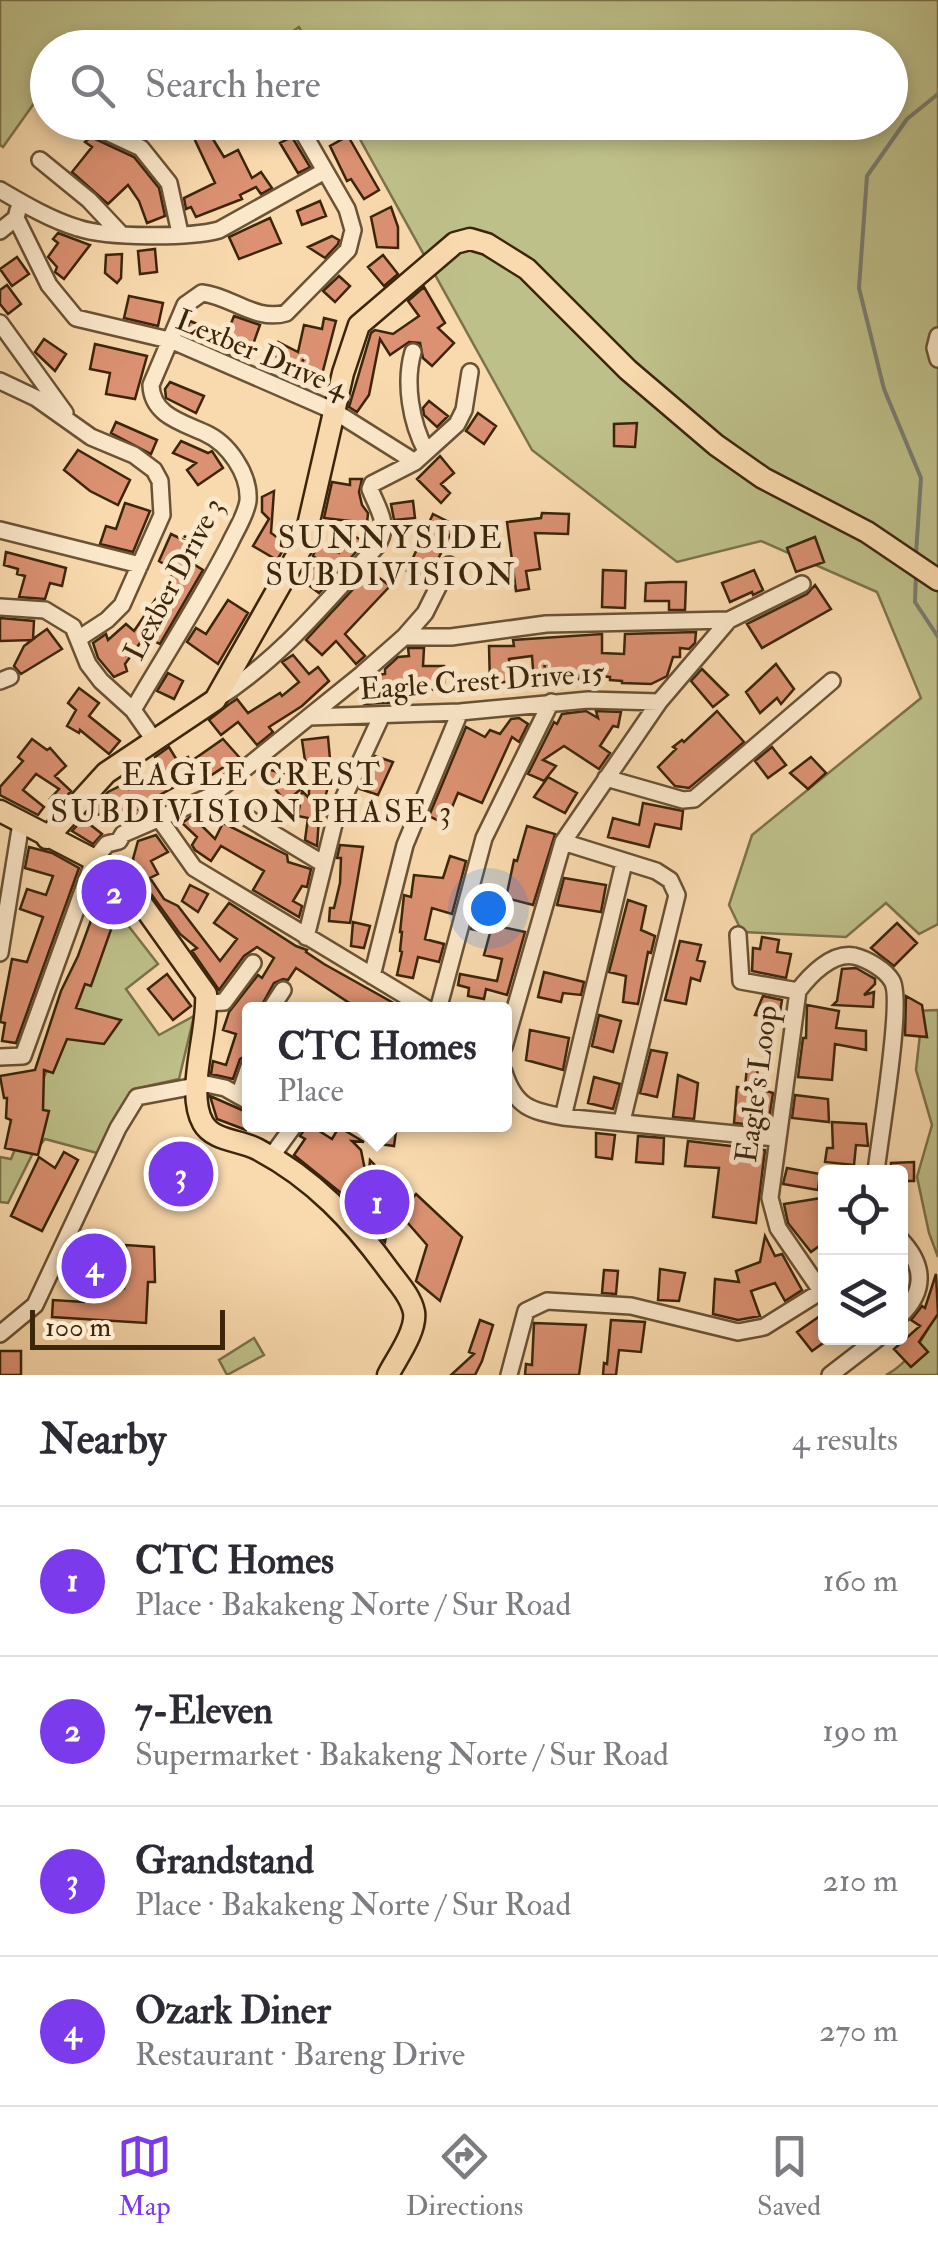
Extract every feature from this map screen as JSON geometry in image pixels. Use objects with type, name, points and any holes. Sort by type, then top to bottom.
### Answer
[{"type":"main road","points":[[47,838],[106,773],[216,700],[304,544],[358,325],[455,243],[470,239],[486,244],[527,269],[628,370],[716,444],[762,478],[867,532],[934,577]]},
{"type":"main road","points":[[0,811],[103,864],[132,890],[206,994],[197,1086],[202,1122],[210,1131],[271,1157],[341,1210],[365,1236],[408,1296],[414,1319],[388,1375]]},
{"type":"street","points":[[125,140],[141,148],[170,183],[180,234]]},
{"type":"street","points":[[172,341],[185,305],[192,298],[202,293],[218,295],[273,317],[286,313],[348,250],[354,230],[306,140]]},
{"type":"street","points":[[40,160],[89,200],[120,232]]},
{"type":"street","points":[[0,190],[18,210],[78,228],[202,234],[219,230],[323,172]]},
{"type":"street","points":[[0,232],[18,210]]},
{"type":"street","name":"Lexber Drive 4","points":[[18,210],[48,286],[76,318],[172,341],[334,411],[421,457]]},
{"type":"street","points":[[0,323],[72,423]]},
{"type":"street","points":[[938,336],[934,348],[938,359]]},
{"type":"street","name":"Lexber Drive 3","points":[[133,710],[223,557],[248,500],[242,472],[226,448],[212,436],[157,407],[152,386],[172,341]]},
{"type":"street","points":[[413,352],[407,381],[421,457]]},
{"type":"street","points":[[216,700],[250,678],[295,636],[376,547],[385,527],[370,489],[372,484],[421,457],[457,424],[464,410],[470,372]]},
{"type":"street","points":[[0,381],[36,398],[91,437],[134,456],[154,470],[160,481],[162,515],[122,605],[78,639]]},
{"type":"street","points":[[0,530],[140,565]]},
{"type":"street","points":[[0,1057],[23,1056],[103,864],[121,848],[124,834],[211,796],[308,718],[404,638],[424,613],[449,565]]},
{"type":"street","points":[[512,1018],[563,842],[659,702],[728,620],[802,584]]},
{"type":"street","points":[[0,607],[45,610],[73,627],[88,664],[101,682],[133,710],[154,740]]},
{"type":"street","points":[[404,638],[451,637],[546,624],[728,620]]},
{"type":"street","points":[[606,778],[682,800],[694,799],[832,681]]},
{"type":"street","name":"Eagle Crest Drive 15","points":[[308,718],[460,712],[609,699],[659,702]]},
{"type":"street","points":[[440,1002],[484,838],[551,702]]},
{"type":"street","points":[[372,976],[406,844],[460,712]]},
{"type":"street","points":[[306,937],[322,862],[346,786],[380,717]]},
{"type":"street","points":[[211,796],[322,862]]},
{"type":"street","points":[[158,817],[194,868],[416,1002]]},
{"type":"street","points":[[0,953],[21,823]]},
{"type":"street","points":[[563,842],[656,872],[670,880],[677,895],[622,1121]]},
{"type":"street","points":[[563,1117],[624,862]]},
{"type":"street","points":[[738,935],[741,981],[798,991]]},
{"type":"street","name":"Eagle's Loop","points":[[818,1287],[772,1214],[770,1198],[798,991],[808,977],[841,956],[854,956],[873,964],[892,979],[896,1004],[894,1032],[877,1165]]},
{"type":"street","points":[[207,1003],[224,1002],[252,963]]},
{"type":"street","points":[[275,1002],[283,990]]},
{"type":"street","points":[[0,1334],[35,1305],[118,1128],[137,1098],[216,1084],[242,1098]]},
{"type":"street","points":[[512,1091],[527,1108],[563,1117],[776,1138]]},
{"type":"street","points":[[271,1157],[289,1132]]},
{"type":"street","points":[[908,1250],[917,1263],[922,1284],[908,1309]]},
{"type":"street","points":[[510,1375],[526,1312],[546,1301],[650,1309],[738,1332],[764,1327],[818,1298]]},
{"type":"street","points":[[830,1375],[864,1345]]},
{"type":"green space","points":[[0,0],[938,0],[938,924],[919,934],[886,903],[846,937],[742,932],[729,905],[752,835],[921,698],[877,592],[761,541],[677,562],[532,450],[360,140],[908,140],[908,30],[30,30],[30,109],[3,147]]},
{"type":"green space","points":[[113,906],[158,964],[126,989],[159,1035],[194,1016],[179,1079],[134,1089],[97,1153],[45,1139],[32,1155],[8,1203],[0,1202],[0,1157],[11,1159]]},
{"type":"green space","points":[[938,1010],[938,1257],[917,1177],[932,1125],[916,1070],[920,1034],[914,1011]]},
{"type":"green space","points":[[938,1310],[938,1375],[886,1375],[910,1355]]},
{"type":"green space","points":[[254,1338],[264,1355],[227,1375],[219,1360]]},
{"type":"building","points":[[97,140],[134,157],[159,188],[165,216],[147,223],[128,185],[108,204],[72,172],[92,147],[85,142]]},
{"type":"building","points":[[195,140],[214,140],[224,157],[238,150],[252,178],[261,172],[272,188],[261,194],[256,187],[240,195],[242,199],[196,217],[191,207],[186,209],[184,198],[215,183]]},
{"type":"building","points":[[294,140],[310,167],[298,173],[280,143]]},
{"type":"building","points":[[350,140],[379,190],[364,199],[351,179],[347,181],[330,146]]},
{"type":"building","points":[[320,201],[326,216],[302,225],[297,211]]},
{"type":"building","points":[[391,207],[398,227],[398,248],[377,247],[371,217]]},
{"type":"building","points":[[270,218],[281,243],[239,259],[229,237]]},
{"type":"building","points":[[58,233],[90,245],[64,279],[55,272],[57,267],[48,257],[58,243],[53,239]]},
{"type":"building","points":[[332,236],[339,240],[338,244],[325,258],[308,247]]},
{"type":"building","points":[[155,249],[157,272],[140,274],[138,251]]},
{"type":"building","points":[[122,254],[121,278],[117,283],[105,273],[106,255]]},
{"type":"building","points":[[383,255],[398,274],[384,286],[368,267]]},
{"type":"building","points":[[17,257],[29,274],[12,286],[0,269]]},
{"type":"building","points":[[339,276],[350,286],[335,302],[323,291]]},
{"type":"building","points":[[7,285],[21,304],[8,314],[0,304],[0,290]]},
{"type":"building","points":[[424,287],[445,323],[438,328],[454,343],[432,366],[423,358],[420,343],[409,342],[390,355],[380,339],[369,395],[357,412],[349,407],[371,333],[375,330],[393,334],[419,316],[408,301]]},
{"type":"building","points":[[129,296],[163,303],[158,326],[124,318]]},
{"type":"building","points":[[234,316],[260,325],[247,361],[185,334],[190,321],[226,336]]},
{"type":"building","points":[[324,318],[336,321],[320,382],[272,354],[278,342],[298,352],[304,325],[322,329]]},
{"type":"building","points":[[44,339],[66,354],[55,371],[35,352]]},
{"type":"building","points":[[95,344],[147,356],[135,399],[106,394],[110,373],[90,369]]},
{"type":"building","points":[[170,382],[204,396],[196,413],[166,398],[165,389]]},
{"type":"building","points":[[429,401],[448,416],[437,427],[424,415],[423,408]]},
{"type":"building","points":[[478,413],[496,426],[484,444],[466,431]]},
{"type":"building","points":[[116,422],[157,440],[151,454],[111,433]]},
{"type":"building","points":[[637,423],[635,447],[614,446],[614,424]]},
{"type":"building","points":[[181,441],[208,453],[212,451],[223,468],[198,485],[187,470],[196,463],[173,453]]},
{"type":"building","points":[[78,450],[130,480],[118,505],[90,491],[64,470]]},
{"type":"building","points":[[440,456],[454,473],[441,484],[450,493],[441,503],[417,479]]},
{"type":"building","points":[[350,479],[362,479],[359,492],[368,513],[367,523],[324,518],[332,482],[350,485]]},
{"type":"building","points":[[274,491],[271,533],[287,544],[277,560],[253,546],[269,519],[262,512],[262,497]]},
{"type":"building","points":[[413,501],[415,518],[394,520],[391,504]]},
{"type":"building","points":[[125,503],[150,511],[133,552],[100,544],[106,526],[116,529]]},
{"type":"building","points":[[542,513],[569,514],[568,534],[535,533],[540,569],[526,571],[529,589],[516,591],[507,522],[541,518]]},
{"type":"building","points":[[433,514],[455,525],[427,581],[407,571]]},
{"type":"building","points":[[171,534],[192,544],[185,559],[203,570],[160,644],[145,636],[125,664],[127,671],[114,677],[98,658],[93,643],[106,634],[108,640],[126,624],[134,631],[175,571],[159,561]]},
{"type":"building","points":[[350,534],[365,542],[319,593],[303,581],[319,560],[313,556],[318,543],[339,553]]},
{"type":"building","points":[[815,537],[824,562],[796,572],[787,548]]},
{"type":"building","points":[[6,552],[66,568],[62,586],[50,583],[45,599],[19,597],[25,576],[4,565]]},
{"type":"building","points":[[603,570],[626,571],[625,608],[602,607]]},
{"type":"building","points":[[754,570],[763,590],[730,602],[722,583]]},
{"type":"building","points":[[370,571],[390,586],[345,634],[365,656],[356,664],[336,641],[322,655],[306,640]]},
{"type":"building","points":[[686,582],[685,610],[669,610],[669,601],[645,601],[646,583]]},
{"type":"building","points":[[815,585],[831,609],[762,648],[747,624],[807,594]]},
{"type":"building","points":[[228,600],[248,613],[218,664],[187,642],[196,628],[206,634]]},
{"type":"building","points":[[0,618],[34,621],[33,639],[47,629],[62,649],[21,674],[14,666],[24,646],[32,640],[0,641]]},
{"type":"building","points":[[696,632],[695,643],[689,649],[680,648],[680,657],[673,657],[667,676],[651,684],[622,683],[599,673],[578,673],[578,682],[534,682],[532,656],[509,659],[511,681],[490,684],[489,646],[514,646],[513,640],[602,634],[602,653],[624,654],[625,634]]},
{"type":"building","points":[[408,648],[424,648],[423,666],[444,666],[444,689],[399,691],[401,702],[364,704],[363,688],[385,674],[385,669],[398,657],[409,656]]},
{"type":"building","points":[[293,655],[309,674],[318,667],[329,681],[302,706],[269,727],[273,732],[257,745],[238,722],[221,735],[209,720],[228,705],[237,699],[248,713],[280,693],[282,696],[299,682],[282,662]]},
{"type":"building","points":[[776,664],[794,689],[781,704],[777,698],[760,713],[746,692]]},
{"type":"building","points":[[702,669],[728,695],[713,707],[691,681]]},
{"type":"building","points":[[168,673],[183,681],[174,699],[157,691]]},
{"type":"building","points":[[79,688],[99,703],[89,716],[120,741],[109,754],[80,730],[79,733],[67,726],[76,710],[68,703]]},
{"type":"building","points":[[586,711],[598,718],[596,711],[621,712],[618,727],[613,726],[600,746],[610,753],[599,769],[564,746],[543,760],[556,766],[544,781],[528,774],[554,722],[557,724],[562,714]]},
{"type":"building","points":[[717,711],[744,742],[689,788],[675,786],[658,767],[676,749],[673,747],[684,742]]},
{"type":"building","points":[[519,718],[528,724],[519,742],[512,737],[482,803],[458,793],[445,824],[429,816],[466,727],[485,737],[490,730],[500,734],[511,719]]},
{"type":"building","points":[[328,737],[330,759],[305,761],[302,740]]},
{"type":"building","points":[[32,739],[47,750],[50,748],[66,766],[55,776],[71,791],[58,806],[50,799],[59,789],[36,774],[23,790],[44,807],[38,815],[0,795],[0,787],[23,761],[18,757]]},
{"type":"building","points":[[223,739],[239,757],[207,778],[204,774],[180,784],[158,796],[161,802],[143,812],[138,809],[141,813],[124,820],[119,811],[85,817],[108,792],[126,783],[129,789],[162,770],[155,757],[169,747],[178,762],[188,757],[190,762]]},
{"type":"building","points":[[772,747],[786,765],[768,778],[755,761]]},
{"type":"building","points":[[375,756],[393,762],[378,795],[360,789]]},
{"type":"building","points":[[811,757],[826,773],[808,789],[790,773]]},
{"type":"building","points":[[264,768],[288,775],[301,789],[286,802],[260,771]]},
{"type":"building","points":[[548,777],[577,793],[565,813],[534,797]]},
{"type":"building","points":[[309,781],[328,787],[319,818],[317,846],[305,840],[308,818],[298,816],[302,791],[309,798]]},
{"type":"building","points":[[643,803],[683,811],[681,829],[655,824],[649,847],[608,837],[613,818],[639,825]]},
{"type":"building","points":[[192,816],[215,839],[223,823],[287,855],[288,862],[311,869],[307,887],[302,886],[293,901],[302,906],[299,917],[253,890],[264,871],[221,846],[211,861],[195,850],[192,845],[197,837],[182,823]]},
{"type":"building","points":[[83,819],[102,834],[93,844],[72,831]]},
{"type":"building","points":[[527,826],[555,834],[533,905],[506,898]]},
{"type":"building","points":[[156,835],[168,852],[151,861],[158,874],[150,878],[164,899],[178,906],[220,961],[237,939],[214,923],[229,903],[392,1002],[348,1002],[296,968],[288,980],[274,983],[263,1002],[242,1002],[242,1058],[233,1079],[211,1074],[213,1061],[226,1065],[236,1034],[223,1030],[229,1012],[258,975],[262,978],[274,958],[257,947],[244,956],[219,990],[192,951],[197,948],[180,934],[141,880],[133,859],[138,841]]},
{"type":"building","points":[[340,845],[363,847],[350,923],[329,921],[340,883]]},
{"type":"building","points":[[29,847],[52,853],[79,868],[16,1043],[2,1041],[5,1023],[0,1022],[12,959],[27,962],[43,917],[20,909],[27,889],[46,895],[53,876],[25,868]]},
{"type":"building","points":[[450,856],[466,861],[452,914],[432,908],[425,939],[444,944],[439,962],[418,957],[413,978],[397,975],[404,895],[411,897],[414,875],[443,878]]},
{"type":"building","points":[[564,878],[606,885],[601,912],[557,905]]},
{"type":"building","points":[[105,882],[124,902],[120,910],[123,911],[120,923],[114,921],[91,986],[85,984],[76,1008],[121,1020],[104,1044],[67,1039],[53,1073],[44,1070],[43,1110],[49,1111],[38,1155],[5,1148],[11,1120],[6,1118],[7,1098],[0,1076],[35,1070],[61,991]]},
{"type":"building","points":[[190,885],[208,894],[198,912],[182,901]]},
{"type":"building","points":[[481,894],[508,900],[502,927],[525,932],[507,995],[486,989],[484,999],[468,996],[469,988],[458,985],[460,974],[497,981],[502,959],[484,955],[490,933],[471,929]]},
{"type":"building","points":[[628,900],[646,906],[641,930],[655,936],[638,1004],[623,1002],[626,976],[609,972]]},
{"type":"building","points":[[353,922],[370,926],[364,948],[351,946]]},
{"type":"building","points":[[897,923],[917,943],[894,966],[871,948]]},
{"type":"building","points":[[762,937],[779,940],[777,952],[791,954],[786,978],[752,971],[753,948],[760,949]]},
{"type":"building","points":[[680,941],[701,945],[697,960],[705,962],[700,981],[691,978],[686,1004],[665,1000]]},
{"type":"building","points":[[856,968],[875,979],[864,995],[874,992],[873,1007],[833,1005],[842,969]]},
{"type":"building","points":[[544,972],[584,982],[581,995],[563,993],[561,1002],[538,997]]},
{"type":"building","points":[[167,974],[191,1006],[173,1020],[148,989]]},
{"type":"building","points":[[763,996],[782,1000],[779,1018],[755,1015]]},
{"type":"building","points":[[906,996],[922,1005],[927,1037],[905,1035]]},
{"type":"building","points":[[807,1005],[839,1011],[836,1028],[866,1031],[866,1050],[835,1044],[832,1080],[798,1077],[806,1038]]},
{"type":"building","points":[[599,1015],[621,1021],[613,1052],[592,1046]]},
{"type":"building","points":[[530,1030],[569,1038],[563,1070],[526,1060]]},
{"type":"building","points":[[651,1050],[667,1053],[657,1097],[640,1093]]},
{"type":"building","points":[[747,1066],[758,1067],[756,1088],[773,1093],[768,1126],[734,1123],[737,1087],[745,1088]]},
{"type":"building","points":[[678,1075],[698,1083],[694,1119],[673,1117]]},
{"type":"building","points":[[594,1077],[620,1084],[613,1109],[588,1103]]},
{"type":"building","points":[[795,1095],[828,1099],[829,1122],[792,1118]]},
{"type":"building","points":[[210,1096],[242,1110],[242,1128],[217,1119]]},
{"type":"building","points":[[832,1122],[866,1124],[868,1146],[856,1145],[854,1165],[825,1162],[827,1148],[833,1148]]},
{"type":"building","points":[[303,1132],[321,1132],[332,1139],[336,1132],[347,1132],[364,1142],[352,1141],[361,1150],[368,1185],[370,1160],[395,1186],[385,1242],[341,1193],[294,1155],[305,1139],[300,1136]]},
{"type":"building","points":[[373,1132],[396,1132],[394,1146],[372,1143]]},
{"type":"building","points":[[596,1133],[615,1135],[612,1159],[596,1157]]},
{"type":"building","points":[[638,1136],[664,1138],[663,1164],[636,1162]]},
{"type":"building","points":[[688,1141],[765,1150],[756,1223],[713,1217],[719,1168],[685,1166]]},
{"type":"building","points":[[64,1152],[78,1160],[42,1231],[11,1216],[39,1157],[55,1168]]},
{"type":"building","points":[[196,1159],[202,1181],[166,1189],[161,1167]]},
{"type":"building","points":[[914,1162],[914,1181],[908,1181],[908,1165],[891,1163]]},
{"type":"building","points":[[787,1168],[818,1174],[818,1190],[783,1184]]},
{"type":"building","points":[[416,1194],[462,1237],[440,1301],[416,1281],[427,1245],[400,1214]]},
{"type":"building","points":[[818,1198],[818,1247],[811,1252],[788,1223],[784,1204]]},
{"type":"building","points":[[765,1236],[775,1256],[782,1254],[802,1290],[785,1301],[775,1283],[751,1291],[760,1316],[738,1320],[713,1314],[715,1279],[739,1282],[736,1271],[760,1262]]},
{"type":"building","points":[[83,1239],[98,1240],[95,1285],[124,1288],[126,1245],[154,1247],[155,1282],[148,1282],[146,1323],[52,1317],[53,1300],[84,1302],[86,1274],[80,1274]]},
{"type":"building","points":[[660,1269],[685,1273],[679,1301],[658,1300]]},
{"type":"building","points":[[604,1270],[618,1271],[616,1294],[602,1293]]},
{"type":"building","points":[[936,1274],[938,1314],[919,1342],[928,1352],[911,1367],[894,1349],[908,1345],[908,1337],[920,1326],[911,1320],[922,1306],[925,1308]]},
{"type":"building","points":[[818,1317],[820,1345],[812,1351],[797,1332]]},
{"type":"building","points":[[480,1320],[493,1325],[475,1375],[451,1375],[474,1354],[469,1352]]},
{"type":"building","points":[[611,1320],[645,1322],[641,1352],[619,1350],[616,1375],[603,1375],[604,1363],[607,1364]]},
{"type":"building","points":[[534,1323],[586,1325],[579,1375],[525,1375],[526,1364],[532,1365]]},
{"type":"building","points":[[0,1351],[21,1351],[21,1375],[0,1375]]},
{"type":"waterway","points":[[908,118],[938,94]]},
{"type":"waterway","points":[[892,140],[867,176],[859,288],[884,389],[921,478],[916,554]]},
{"type":"waterway","points":[[916,573],[915,602],[938,637]]},
{"type":"place","name":"7-Eleven","points":[[114,892]]},
{"type":"place","name":"Grandstand","points":[[181,1174]]},
{"type":"place","name":"CTC Homes","points":[[377,1202]]},
{"type":"place","name":"Ozark Diner","points":[[94,1266]]},
{"type":"district","name":"SUNNYSIDE SUBDIVISION","points":[[391,556]]},
{"type":"district","name":"EAGLE CREST SUBDIVISION PHASE 3","points":[[252,794]]}]
